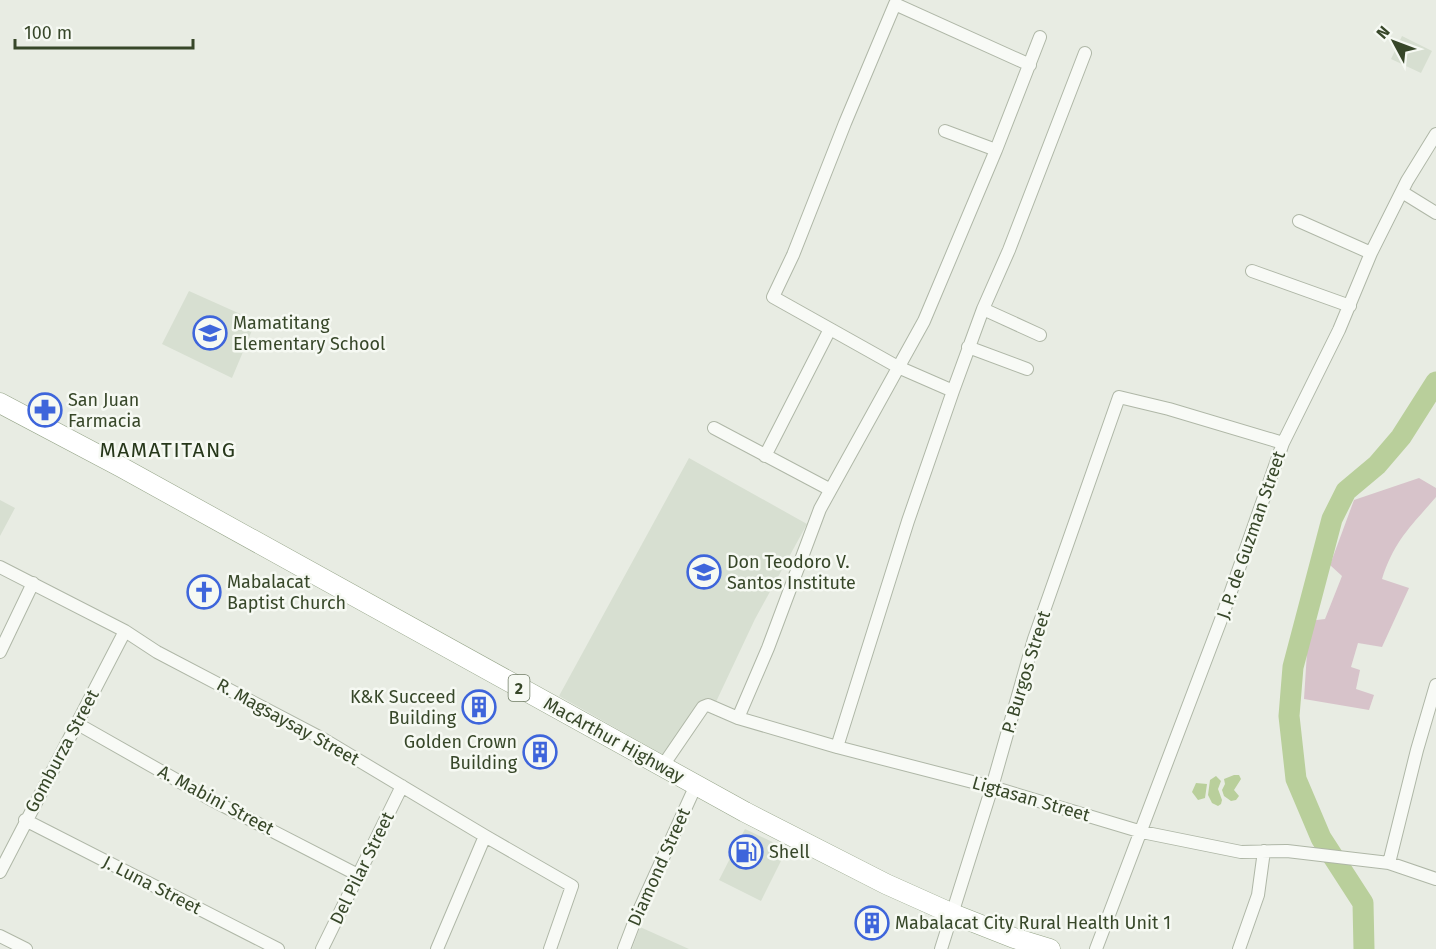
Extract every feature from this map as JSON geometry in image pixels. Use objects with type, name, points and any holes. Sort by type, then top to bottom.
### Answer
[{"type":"highway","name":"MacArthur Highway","points":[[0,403],[151,483],[662,767],[886,884],[952,914],[1050,949]]},
{"type":"street","points":[[953,391],[898,367],[773,297],[793,255],[895,4],[1030,65]]},
{"type":"street","points":[[738,718],[768,648],[820,509],[829,489],[924,321],[996,150],[1040,37]]},
{"type":"street","points":[[837,747],[908,521],[953,391],[983,309],[1009,250],[1085,53]]},
{"type":"street","points":[[945,131],[996,150]]},
{"type":"street","name":"J. P. de Guzman Street","points":[[1096,949],[1222,617],[1283,443],[1350,306],[1371,253],[1402,192],[1436,134]]},
{"type":"street","points":[[1402,192],[1436,213]]},
{"type":"street","points":[[1299,221],[1371,253]]},
{"type":"street","points":[[1252,271],[1350,306]]},
{"type":"street","points":[[983,309],[1040,335]]},
{"type":"street","points":[[765,456],[830,329]]},
{"type":"street","points":[[969,347],[1027,369]]},
{"type":"street","name":"P. Burgos Street","points":[[941,949],[992,787],[1034,639],[1119,397],[1169,409],[1283,443]]},
{"type":"street","points":[[714,428],[829,489]]},
{"type":"street","name":"R. Magsaysay Street","points":[[0,567],[323,739],[572,886],[550,949]]},
{"type":"street","points":[[0,652],[33,583]]},
{"type":"street","name":"Gomburza Street","points":[[0,872],[124,631]]},
{"type":"street","points":[[1389,863],[1436,685]]},
{"type":"street","name":"Ligtasan Street","points":[[662,767],[703,707],[708,705],[738,718],[837,747],[992,787],[1142,832],[1241,852],[1287,851],[1389,863],[1436,879]]},
{"type":"street","name":"A. Mabini Street","points":[[76,723],[210,799],[358,875]]},
{"type":"street","name":"Diamond Street","points":[[624,949],[696,785]]},
{"type":"street","name":"Del Pilar Street","points":[[322,949],[402,786]]},
{"type":"street","name":"J. Luna Street","points":[[25,820],[278,949]]},
{"type":"street","points":[[437,949],[484,836]]},
{"type":"street","points":[[1239,949],[1258,895],[1264,851]]},
{"type":"street","points":[[0,936],[26,949]]},
{"type":"shaded area","points":[[1402,36],[1432,51],[1421,73],[1391,59]]},
{"type":"shaded area","name":"Mamatitang Elementary School","points":[[189,291],[256,321],[232,378],[162,344]]},
{"type":"shaded area","name":"Don Teodoro V. Santos Institute","points":[[689,458],[807,524],[755,619],[715,704],[704,700],[667,757],[559,696]]},
{"type":"shaded area","points":[[1419,478],[1436,488],[1436,497],[1398,544],[1382,579],[1409,588],[1382,647],[1358,643],[1351,667],[1360,670],[1356,689],[1374,695],[1369,710],[1304,699],[1309,621],[1325,619],[1342,576],[1330,565],[1354,500]]},
{"type":"shaded area","points":[[0,500],[15,508],[0,536]]},
{"type":"shaded area","points":[[1239,775],[1241,779],[1234,790],[1239,796],[1236,800],[1231,801],[1224,796],[1222,790],[1225,784],[1224,779]]},
{"type":"shaded area","points":[[1216,776],[1221,781],[1218,789],[1222,800],[1218,806],[1212,803],[1208,795],[1210,780]]},
{"type":"shaded area","points":[[1196,783],[1207,784],[1205,798],[1198,800],[1192,792]]},
{"type":"shaded area","points":[[745,829],[787,849],[761,901],[719,880]]},
{"type":"shaded area","points":[[640,927],[689,949],[632,949]]},
{"type":"waterway","points":[[1364,949],[1363,903],[1321,838],[1296,779],[1289,716],[1293,667],[1332,519],[1346,491],[1377,465],[1401,437],[1436,382]]},
{"type":"place","name":"Mamatitang Elementary School","points":[[210,333]]},
{"type":"place","name":"San Juan Farmacia","points":[[45,410]]},
{"type":"place","name":"Don Teodoro V. Santos Institute","points":[[704,572]]},
{"type":"place","name":"Mabalacat Baptist Church","points":[[204,592]]},
{"type":"place","name":"K&K Succeed Building","points":[[479,707]]},
{"type":"place","name":"Golden Crown Building","points":[[540,752]]},
{"type":"place","name":"Shell","points":[[746,852]]},
{"type":"place","name":"Mabalacat City Rural Health Unit 1","points":[[872,923]]},
{"type":"district","name":"MAMATITANG","points":[[168,450]]}]
